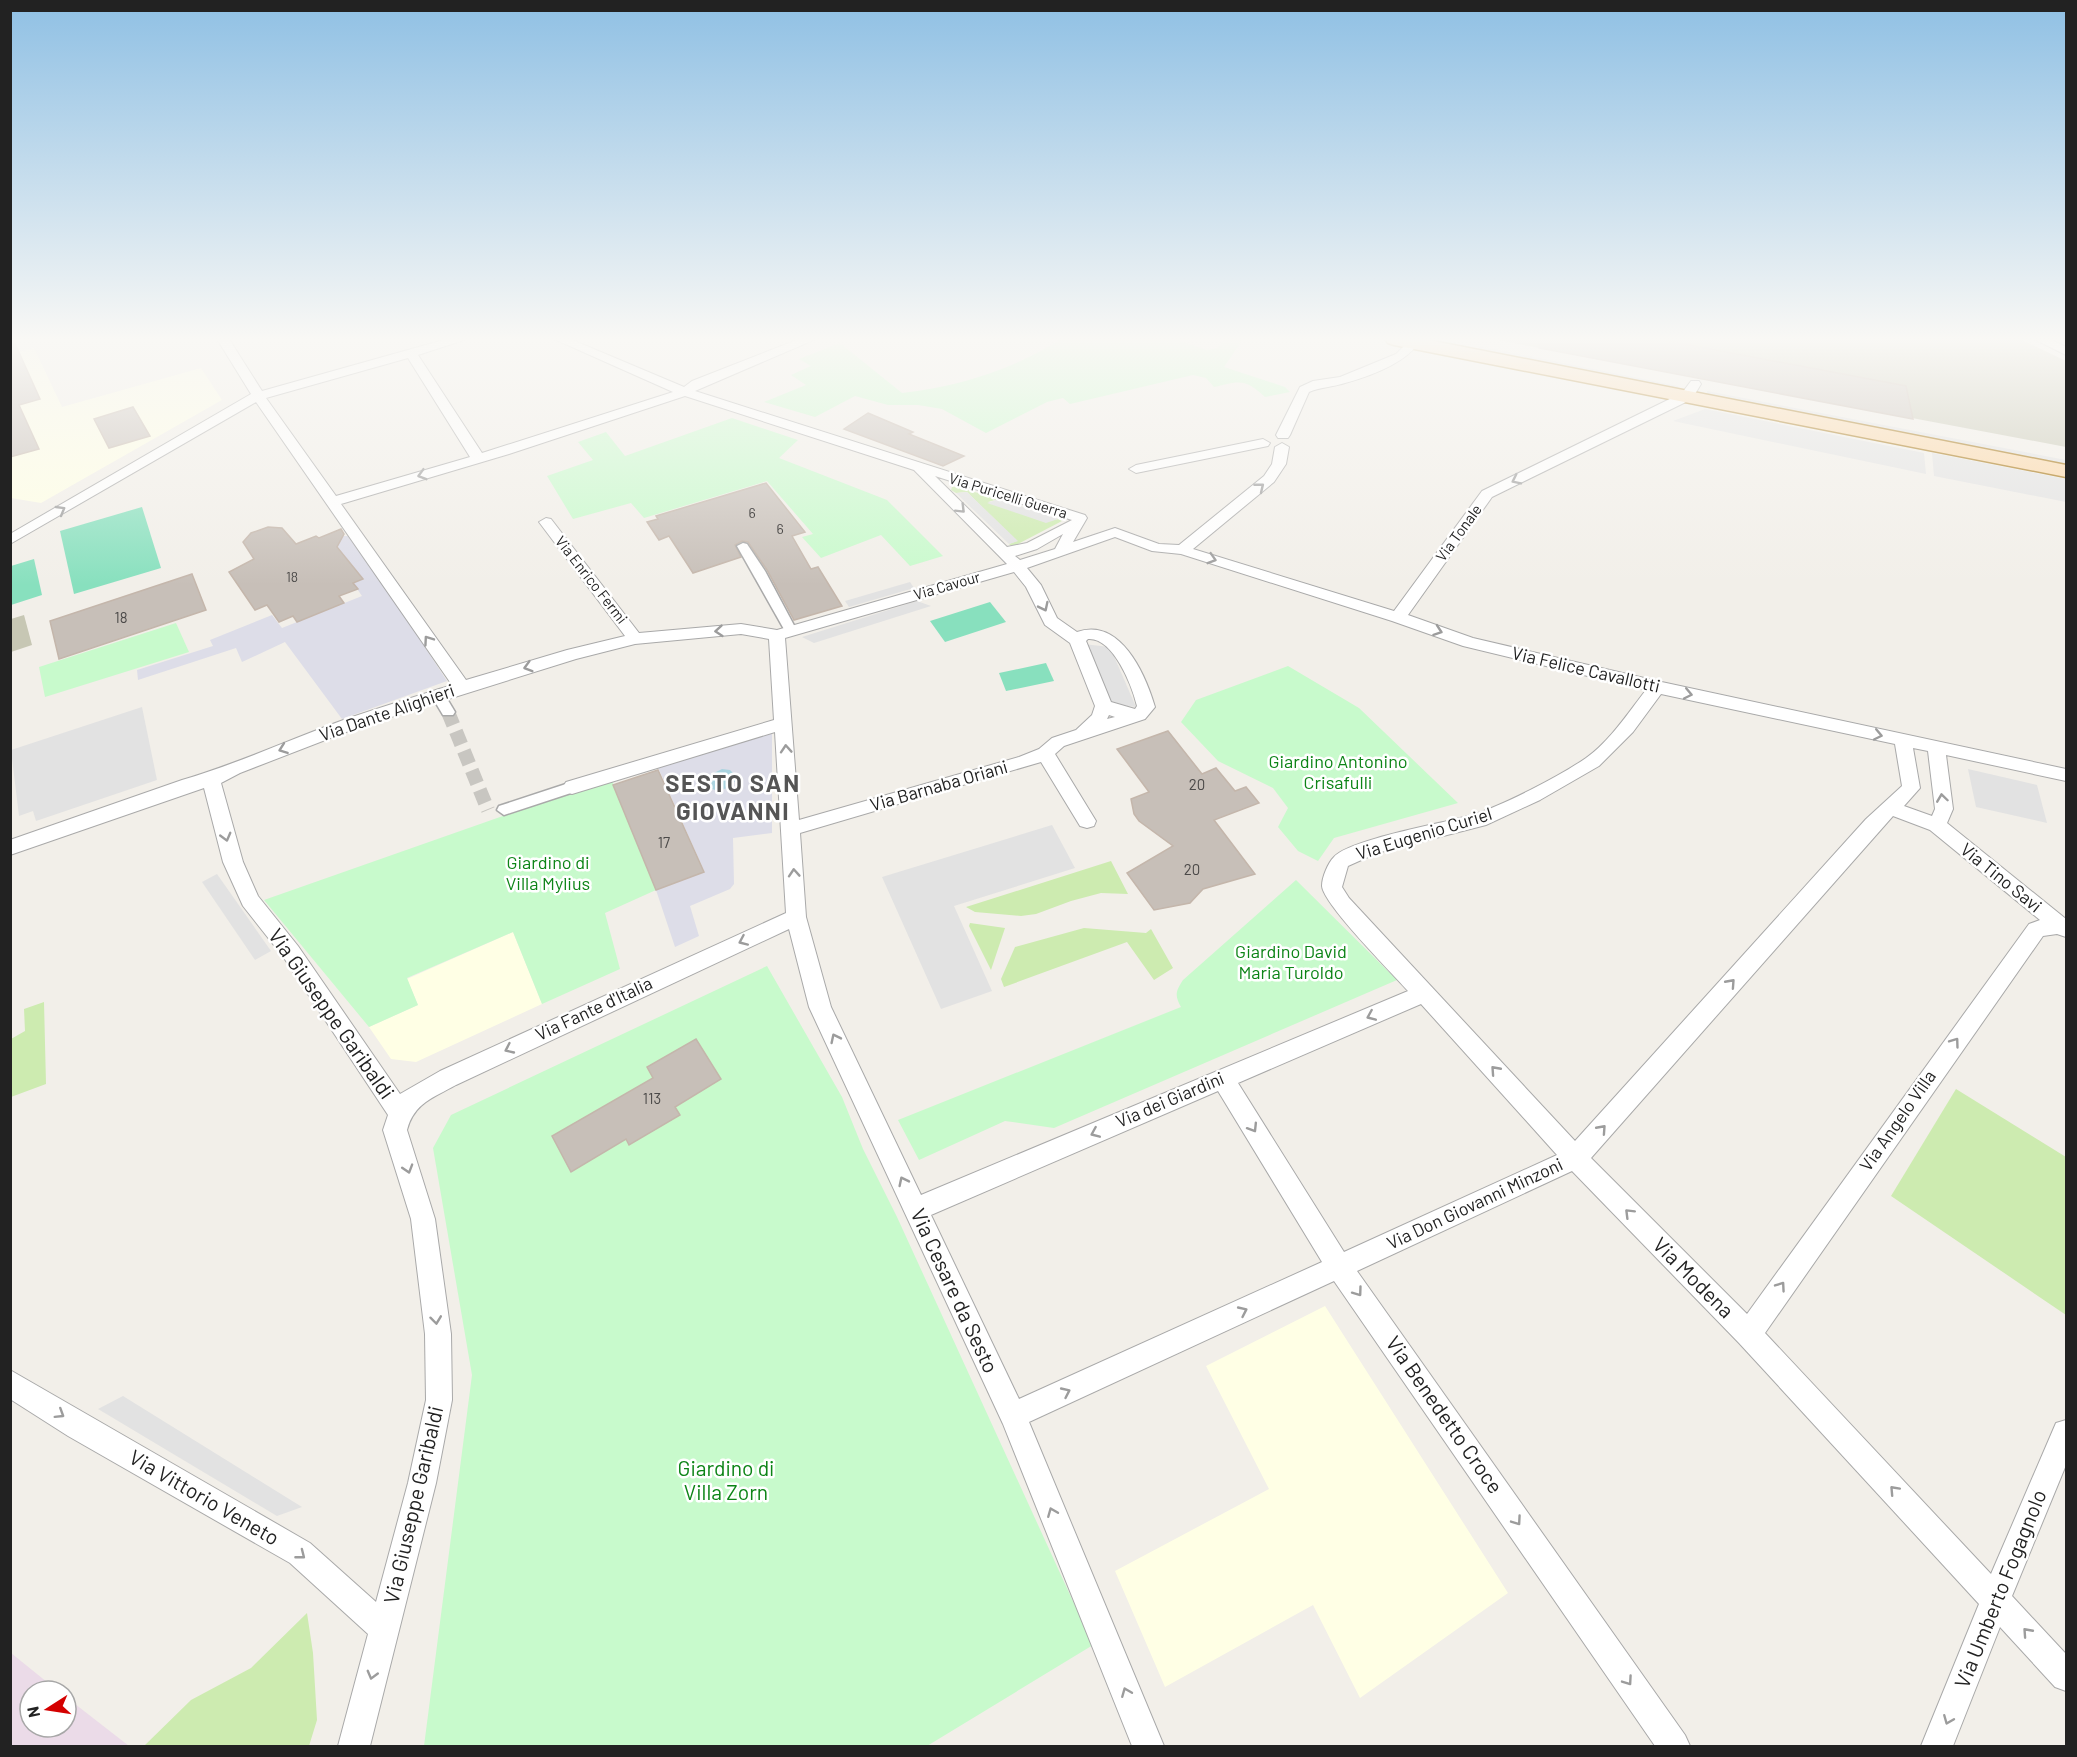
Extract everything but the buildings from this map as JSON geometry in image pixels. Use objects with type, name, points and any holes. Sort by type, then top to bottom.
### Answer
[{"type":"main road","points":[[1835,421],[2067,471]]},
{"type":"main road","points":[[1876,421],[2067,453]]},
{"type":"street","points":[[10,540],[215,421]]},
{"type":"street","points":[[275,421],[462,687]]},
{"type":"street","points":[[454,421],[478,458]]},
{"type":"street","points":[[332,502],[594,421]]},
{"type":"street","name":"Via Puricelli Guerra","points":[[774,421],[1080,518],[1060,553]]},
{"type":"street","points":[[1182,550],[1269,479],[1279,464],[1282,441],[1290,421]]},
{"type":"street","name":"Via Tonale","points":[[1398,617],[1487,494],[1630,421]]},
{"type":"street","points":[[1136,469],[1263,443],[1262,438],[1266,434],[1282,441]]},
{"type":"street","points":[[919,468],[1017,566],[1033,585],[1051,621],[1077,640],[1104,706],[1118,712],[1139,716],[1146,707],[1144,696],[1113,642],[1103,636],[1091,634],[1083,635],[1077,640]]},
{"type":"street","points":[[943,492],[947,484],[962,482]]},
{"type":"street","name":"Via Enrico Fermi","points":[[546,522],[635,639]]},
{"type":"street","points":[[1002,550],[1016,553],[1076,524]]},
{"type":"street","name":"Via Felice Cavallotti","points":[[1115,532],[1157,548],[1182,550],[1398,617],[1469,642],[1658,687],[2067,775]]},
{"type":"street","name":"Via Cavour","points":[[784,633],[1060,553],[1115,532]]},
{"type":"street","points":[[743,546],[759,570],[784,633]]},
{"type":"street","points":[[990,574],[997,566],[1002,550]]},
{"type":"street","name":"Via Dante Alighieri","points":[[10,848],[188,785],[211,780],[234,768],[353,723],[573,654],[635,639],[741,629],[784,633]]},
{"type":"street","name":"Via Cesare da Sesto","points":[[784,633],[776,651],[784,723],[796,917],[820,1008],[1012,1416],[1149,1746]]},
{"type":"street","name":"Via Eugenio Curiel","points":[[1334,875],[1341,861],[1372,847],[1479,820],[1534,795],[1593,762],[1627,728],[1658,687]]},
{"type":"street","points":[[438,695],[448,712]]},
{"type":"street","name":"Via Barnaba Oriani","points":[[1082,734],[1099,718],[1104,706]]},
{"type":"street","name":"Via Barnaba Oriani","points":[[791,829],[1003,768],[1045,753],[1058,742],[1139,716]]},
{"type":"street","points":[[504,810],[655,761],[784,723]]},
{"type":"street","name":"Via Don Giovanni Minzoni","points":[[1012,1416],[1575,1158],[1873,824],[1911,788],[1903,740]]},
{"type":"street","points":[[1889,808],[1936,825],[1944,809],[1935,747]]},
{"type":"street","points":[[1045,753],[1087,821]]},
{"type":"street","name":"Via Giuseppe Garibaldi","points":[[211,780],[233,862],[250,900],[291,952],[400,1113],[395,1130],[423,1219],[438,1334],[439,1400],[422,1483],[354,1746]]},
{"type":"street","name":"Via Tino Savi","points":[[1936,825],[2063,928]]},
{"type":"street","name":"Via Modena","points":[[1334,875],[1332,888],[1342,904],[1575,1158],[1748,1334],[2067,1676]]},
{"type":"street","name":"Via Fante d'Italia","points":[[400,1113],[408,1101],[448,1078],[796,917]]},
{"type":"street","name":"Via Angelo Villa","points":[[1748,1334],[2036,930],[2045,926],[2063,928]]},
{"type":"street","name":"Via dei Giardini","points":[[916,1209],[1425,993]]},
{"type":"street","name":"Via Benedetto Croce","points":[[1222,1078],[1338,1265],[1674,1746]]},
{"type":"street","name":"Via Vittorio Veneto","points":[[10,1383],[78,1426],[300,1553],[357,1606],[385,1628]]},
{"type":"street","name":"Via Umberto Fogagnolo","points":[[1937,1746],[1996,1598],[2067,1433]]},
{"type":"shaded area","points":[[11,421],[185,421],[41,503],[11,498]]},
{"type":"shaded area","points":[[1673,421],[1765,421],[1924,453],[1926,474]]},
{"type":"shaded area","points":[[1828,421],[1863,421],[2066,460],[2066,468]]},
{"type":"shaded area","points":[[1928,421],[2066,421],[2066,447]]},
{"type":"shaded area","points":[[1932,453],[2066,479],[2066,502],[1934,476]]},
{"type":"shaded area","points":[[967,492],[1018,541],[1009,544],[956,493]]},
{"type":"shaded area","points":[[999,499],[1058,519],[1046,523],[987,503]]},
{"type":"shaded area","points":[[341,536],[352,536],[447,681],[342,719],[285,642],[242,662],[236,648],[138,680],[137,670],[213,646],[210,640],[272,615],[282,628],[362,596],[353,583],[362,579],[336,546]]},
{"type":"shaded area","points":[[910,582],[914,588],[849,607],[845,601]]},
{"type":"shaded area","points":[[917,601],[931,606],[814,643],[802,637]]},
{"type":"shaded area","points":[[24,615],[32,645],[11,652],[11,619]]},
{"type":"shaded area","points":[[1083,644],[1110,647],[1136,707],[1106,703]]},
{"type":"shaded area","points":[[142,707],[157,780],[36,821],[33,811],[19,816],[11,750]]},
{"type":"shaded area","points":[[772,727],[772,833],[733,838],[734,884],[730,889],[690,906],[699,936],[675,947],[656,890],[704,871],[655,761]]},
{"type":"shaded area","points":[[1968,769],[2037,785],[2047,823],[1976,807]]},
{"type":"shaded area","points":[[1052,825],[1075,868],[954,906],[992,991],[941,1009],[882,877]]},
{"type":"shaded area","points":[[217,874],[271,951],[255,960],[202,882]]},
{"type":"shaded area","points":[[513,932],[542,1004],[416,1062],[391,1059],[369,1027],[418,1005],[407,979]]},
{"type":"shaded area","points":[[1325,1306],[1508,1593],[1360,1698],[1313,1605],[1165,1687],[1115,1571],[1269,1489],[1206,1366]]},
{"type":"shaded area","points":[[123,1396],[302,1507],[277,1516],[98,1409]]},
{"type":"shaded area","points":[[11,1653],[43,1679],[18,1679],[18,1739],[78,1739],[78,1706],[129,1746],[11,1746]]},
{"type":"green space","points":[[724,421],[741,421],[798,440],[779,458],[887,500],[943,556],[910,566],[881,535],[821,558],[802,537],[813,534],[767,481],[644,518],[631,503],[573,519],[547,476],[593,460],[578,442],[606,432],[625,456]]},
{"type":"green space","points":[[964,421],[1010,421],[986,433]]},
{"type":"green space","points":[[952,487],[999,499],[988,502],[1046,522],[1058,519],[1062,521],[1012,547],[1009,544],[1017,541],[967,492],[956,493],[951,490]]},
{"type":"green space","points":[[142,507],[161,568],[74,594],[60,531]]},
{"type":"green space","points":[[34,559],[42,595],[11,605],[11,566]]},
{"type":"green space","points":[[990,602],[1006,622],[945,642],[930,621]]},
{"type":"green space","points":[[176,623],[189,652],[45,697],[39,667]]},
{"type":"green space","points":[[1046,663],[1054,681],[1006,691],[999,673]]},
{"type":"green space","name":"Giardino Antonino Crisafulli","points":[[1288,666],[1359,708],[1458,803],[1334,838],[1318,861],[1298,851],[1278,827],[1288,808],[1273,788],[1218,761],[1181,722],[1196,700]]},
{"type":"green space","name":"Giardino di Villa Mylius","points":[[611,778],[656,890],[605,913],[620,969],[542,1004],[513,932],[407,978],[418,1005],[369,1027],[264,900]]},
{"type":"green space","points":[[1111,861],[1128,894],[1101,893],[1036,914],[1021,916],[975,912],[966,907]]},
{"type":"green space","name":"Giardino David Maria Turoldo","points":[[1296,880],[1397,980],[1054,1128],[1005,1121],[919,1160],[898,1120],[1181,1007],[1177,994],[1183,980]]},
{"type":"green space","points":[[970,923],[1005,928],[991,970],[969,926]]},
{"type":"green space","points":[[1084,928],[1146,933],[1151,929],[1173,968],[1154,980],[1127,942],[1004,987],[1001,979],[1015,947]]},
{"type":"green space","name":"Giardino di Villa Zorn","points":[[767,966],[842,1097],[863,1149],[897,1217],[1093,1645],[927,1746],[424,1746],[472,1375],[433,1148],[451,1115]]},
{"type":"green space","points":[[44,1002],[46,1084],[11,1097],[11,1039],[25,1031],[24,1009]]},
{"type":"green space","points":[[1956,1089],[2066,1157],[2066,1315],[1891,1196]]},
{"type":"green space","points":[[307,1613],[313,1653],[317,1720],[309,1746],[144,1746],[191,1700],[251,1668]]},
{"type":"water","points":[[722,769],[730,770],[736,780],[725,789],[713,789],[706,782],[708,776]]},
{"type":"tunnel","points":[[448,712],[488,810]]},
{"type":"district","name":"SESTO SAN GIOVANNI","points":[[733,798]]}]
